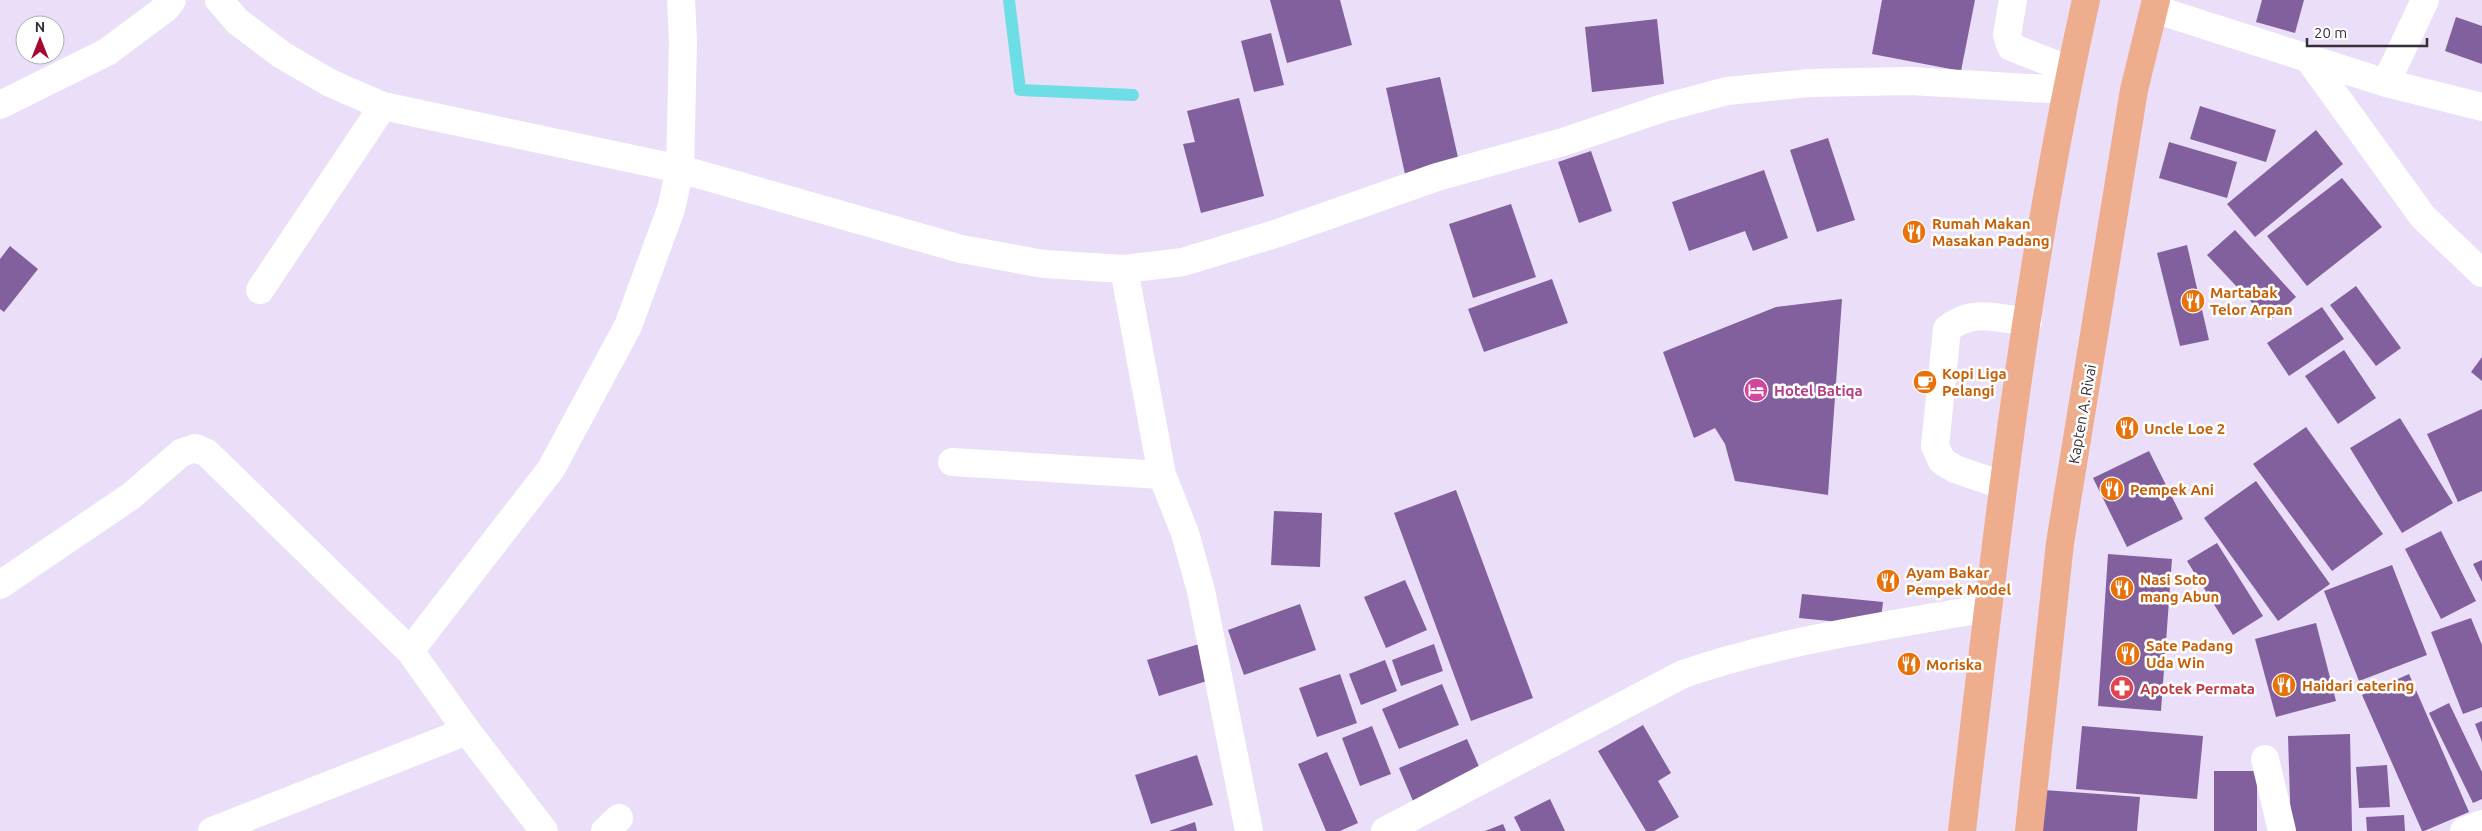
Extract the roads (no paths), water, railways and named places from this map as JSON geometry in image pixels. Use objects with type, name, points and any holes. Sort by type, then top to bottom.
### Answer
[{"type":"main road","points":[[1962,831],[2002,485],[2068,80],[2086,0]]},
{"type":"main road","name":"Kapten A. Rivai","points":[[2029,831],[2060,543],[2134,90],[2155,5]]},
{"type":"street","points":[[0,105],[106,52],[166,8],[172,0]]},
{"type":"street","points":[[219,0],[237,21],[282,55],[330,82],[383,106],[680,169],[961,249],[1044,264],[1124,269],[1183,262],[1278,233],[1437,177],[1563,142],[1663,108],[1727,91],[1810,83],[2068,80]]},
{"type":"street","points":[[410,651],[551,469],[628,326],[671,209],[680,169],[683,42],[681,0]]},
{"type":"street","points":[[2013,0],[2007,35],[2012,47],[2068,80]]},
{"type":"street","points":[[2386,82],[2425,0]]},
{"type":"street","points":[[2155,5],[2308,58],[2386,82],[2482,107]]},
{"type":"street","points":[[2308,58],[2423,217],[2482,273]]},
{"type":"street","points":[[260,290],[383,106]]},
{"type":"street","points":[[1124,269],[1162,475],[1185,533],[1201,591],[1249,831]]},
{"type":"street","points":[[2002,485],[1955,470],[1942,461],[1935,446],[1947,329],[1959,319],[1977,315],[2028,322]]},
{"type":"street","points":[[0,585],[131,496],[181,453],[195,448],[207,453],[410,651],[467,731],[544,831]]},
{"type":"street","points":[[952,462],[1162,475]]},
{"type":"street","points":[[1385,831],[1683,674],[1732,657],[1793,643],[1987,608]]},
{"type":"street","points":[[212,831],[467,731]]},
{"type":"street","points":[[2266,759],[2282,831]]},
{"type":"street","points":[[2464,831],[2482,824]]},
{"type":"waterway","points":[[1009,0],[1020,90],[1133,95]]},
{"type":"place","name":"Rumah Makan Masakan Padang","points":[[1914,232]]},
{"type":"place","name":"Martabak Telor Arpan","points":[[2193,301]]},
{"type":"place","name":"Kopi Liga Pelangi","points":[[1925,382]]},
{"type":"place","name":"Hotel Batiqa","points":[[1756,390]]},
{"type":"place","name":"Uncle Loe 2","points":[[2127,428]]},
{"type":"place","name":"Pempek Ani","points":[[2112,489]]},
{"type":"place","name":"Ayam Bakar Pempek Model","points":[[1888,581]]},
{"type":"place","name":"Nasi Soto mang Abun","points":[[2122,588]]},
{"type":"place","name":"Sate Padang Uda Win","points":[[2128,654]]},
{"type":"place","name":"Moriska","points":[[1909,664]]},
{"type":"place","name":"Haidari catering","points":[[2284,685]]},
{"type":"place","name":"Apotek Permata","points":[[2122,688]]}]
